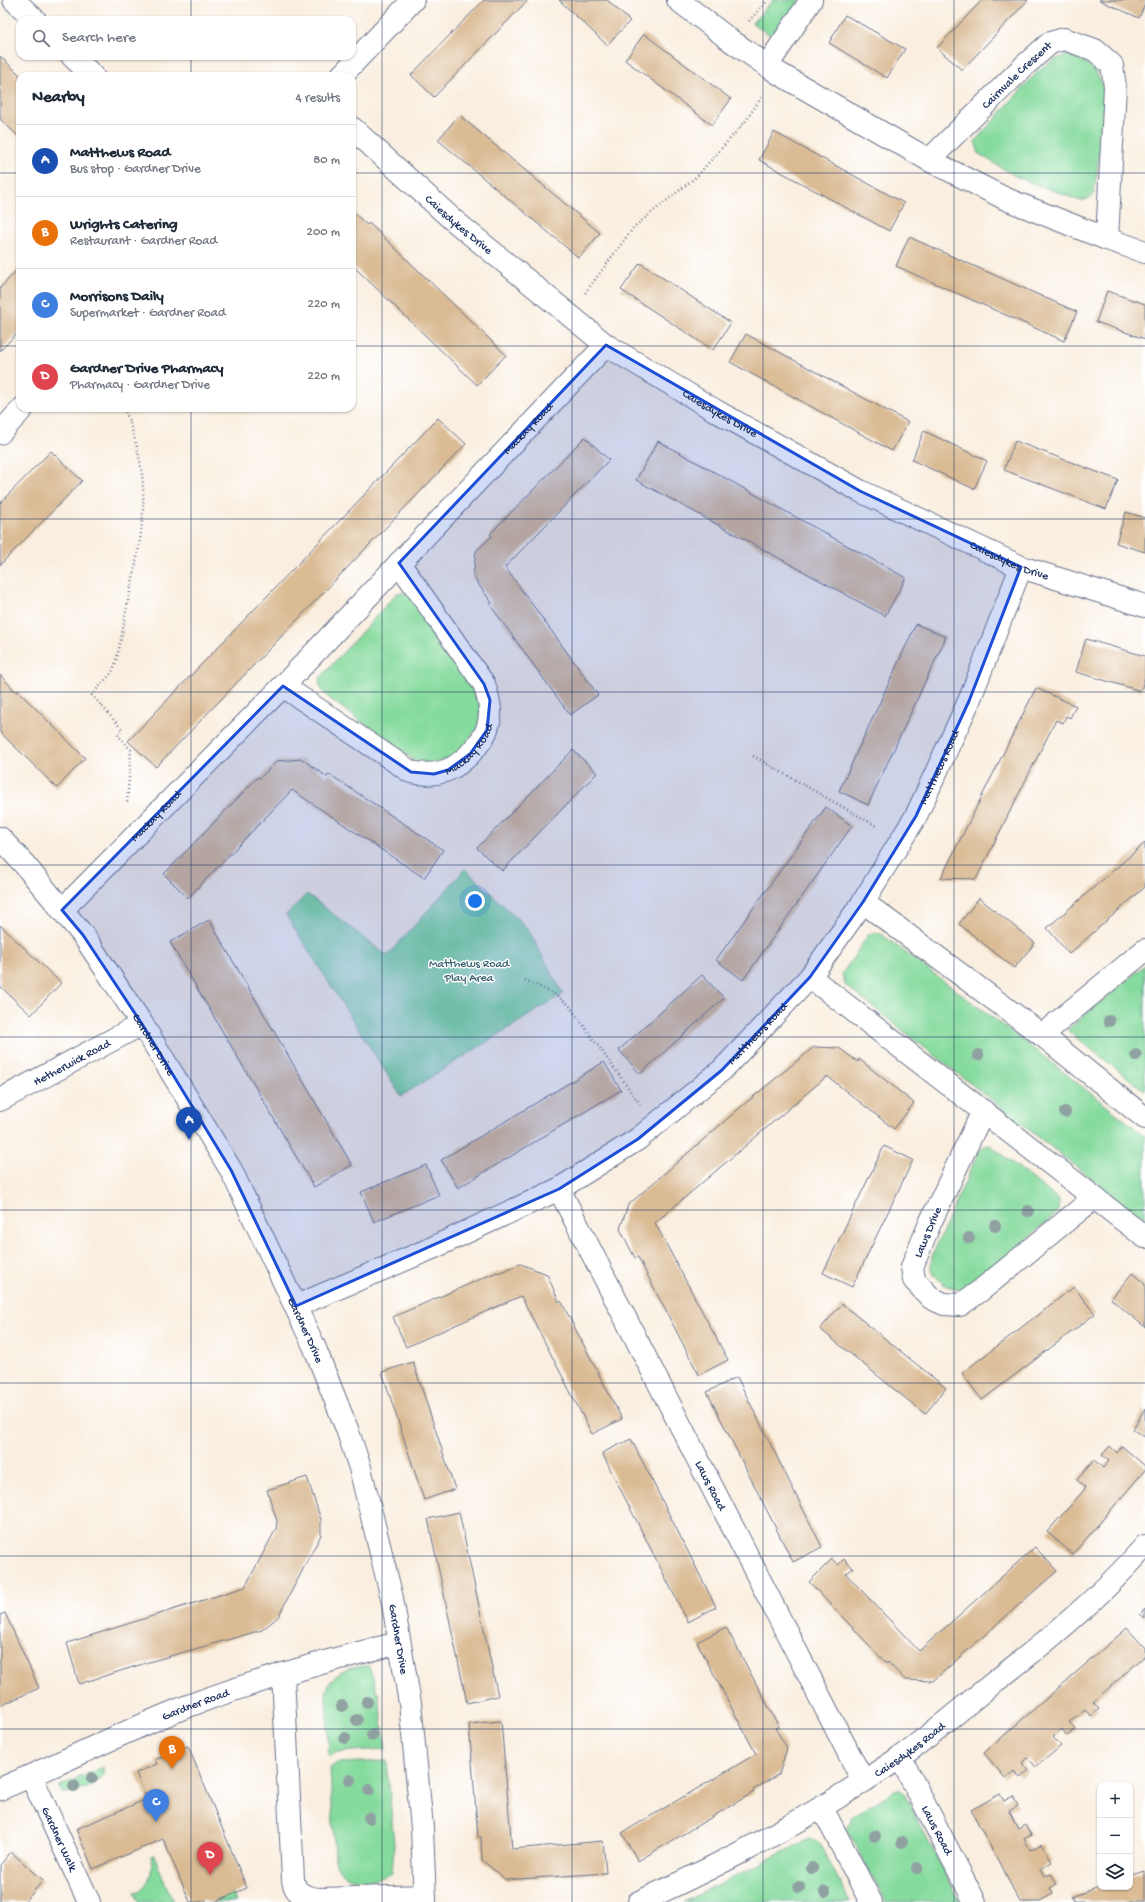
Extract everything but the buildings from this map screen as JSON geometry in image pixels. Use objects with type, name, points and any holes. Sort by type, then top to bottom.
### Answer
[{"type":"street","points":[[14,0],[31,16]]},
{"type":"street","points":[[345,72],[413,0]]},
{"type":"street","points":[[678,0],[772,69],[929,160],[1006,199],[1107,239],[1145,252]]},
{"type":"street","points":[[772,69],[810,0]]},
{"type":"street","name":"Cairnvale Crescent","points":[[929,160],[1028,61],[1050,43],[1064,39],[1095,50],[1112,65],[1115,87],[1107,239]]},
{"type":"street","points":[[76,60],[89,72]]},
{"type":"street","name":"Caiesdykes Drive","points":[[356,132],[452,219],[606,345],[716,411],[860,491],[1021,567],[1145,606]]},
{"type":"street","name":"Mackay Road","points":[[62,910],[141,832],[283,686],[606,345]]},
{"type":"street","points":[[0,433],[20,412]]},
{"type":"street","name":"Mackay Road","points":[[283,686],[411,772],[434,774],[448,770],[461,763],[470,754],[487,730],[490,715],[490,700],[484,684],[399,563]]},
{"type":"street","name":"Matthews Road","points":[[296,1306],[430,1249],[559,1189],[638,1139],[722,1070],[810,977],[863,902],[916,816],[969,701],[1021,567]]},
{"type":"street","name":"Gardner Drive","points":[[0,838],[24,864],[83,935],[142,1024],[231,1170],[320,1359],[347,1429],[360,1468],[392,1598],[410,1703],[422,1828],[425,1899],[315,1899],[301,1895],[295,1888],[293,1883],[284,1674]]},
{"type":"street","points":[[863,902],[1042,1035],[1145,1118]]},
{"type":"street","points":[[1042,1035],[1145,950]]},
{"type":"street","points":[[810,977],[1145,1237]]},
{"type":"street","name":"Hetherwick Road","points":[[0,1100],[142,1024]]},
{"type":"street","name":"Laws Drive","points":[[983,1111],[930,1223],[912,1267],[914,1280],[931,1298],[944,1304],[960,1305],[980,1291],[1094,1198]]},
{"type":"street","name":"Laws Road","points":[[559,1189],[863,1781]]},
{"type":"street","name":"Caiesdykes Road","points":[[639,1902],[822,1808],[900,1757],[1052,1638],[1132,1561],[1145,1546]]},
{"type":"street","name":"Gardner Road","points":[[0,1789],[187,1707],[284,1674],[343,1656],[400,1643]]},
{"type":"street","name":"Laws Road","points":[[900,1757],[975,1902]]},
{"type":"street","name":"Gardner Walk","points":[[31,1776],[89,1902]]},
{"type":"street","points":[[822,1808],[872,1902]]},
{"type":"path","points":[[569,315],[634,227],[696,177],[745,122],[772,69]]},
{"type":"path","points":[[126,412],[132,426],[141,458],[144,514],[140,549],[112,671],[92,695],[122,729],[118,735],[132,750],[126,815],[141,832]]},
{"type":"path","points":[[753,756],[901,840]]},
{"type":"path","points":[[524,980],[553,993],[568,1004],[655,1125]]},
{"type":"highlighted area","points":[[606,345],[860,491],[1021,567],[969,701],[916,816],[863,902],[810,977],[722,1070],[638,1139],[559,1189],[296,1306],[231,1170],[142,1024],[83,935],[62,910],[283,686],[411,772],[434,774],[448,770],[470,754],[487,730],[490,700],[484,684],[399,563]]},
{"type":"green space","points":[[773,0],[800,0],[780,31],[773,37],[752,23]]},
{"type":"green space","points":[[1067,55],[1084,62],[1097,74],[1103,86],[1104,94],[1103,121],[1094,194],[1088,199],[1081,201],[1017,177],[979,154],[975,141],[1041,68],[1054,60]]},
{"type":"green space","points":[[397,593],[403,593],[411,596],[479,691],[482,722],[456,757],[430,764],[413,760],[329,698],[320,687],[320,678]]},
{"type":"green space","name":"Matthews Road Play Area","points":[[465,869],[527,928],[563,994],[401,1096],[286,915],[307,894],[387,956]]},
{"type":"green space","points":[[875,932],[881,934],[1029,1045],[1145,1136],[1145,1221],[845,985],[842,974],[869,934]]},
{"type":"green space","points":[[1145,965],[1145,1091],[1069,1032],[1068,1029]]},
{"type":"green space","points":[[990,1145],[1059,1200],[1058,1211],[972,1286],[960,1289],[950,1287],[942,1283],[934,1275],[931,1267],[932,1256],[978,1153],[984,1146]]},
{"type":"green space","points":[[369,1666],[378,1693],[386,1749],[337,1752],[329,1757],[326,1694],[328,1687],[331,1681],[342,1672],[355,1667]]},
{"type":"green space","points":[[387,1761],[394,1845],[392,1873],[376,1879],[359,1880],[350,1878],[343,1874],[338,1868],[335,1860],[330,1768],[337,1763]]},
{"type":"green space","points":[[103,1767],[103,1774],[101,1778],[77,1791],[63,1793],[58,1787]]},
{"type":"green space","points":[[899,1789],[904,1793],[960,1902],[886,1902],[847,1829],[852,1817]]},
{"type":"green space","points":[[809,1839],[817,1841],[821,1846],[850,1902],[684,1902]]},
{"type":"green space","points":[[154,1855],[173,1902],[139,1902],[135,1893],[144,1887],[149,1878],[151,1873],[151,1856]]},
{"type":"green space","points":[[233,1894],[236,1902],[214,1902]]},
{"type":"place","name":"Matthews Road","points":[[189,1140]]},
{"type":"place","name":"Wrights Catering","points":[[172,1769]]},
{"type":"place","name":"Morrisons Daily","points":[[156,1822]]},
{"type":"place","name":"Gardner Drive Pharmacy","points":[[210,1875]]}]
